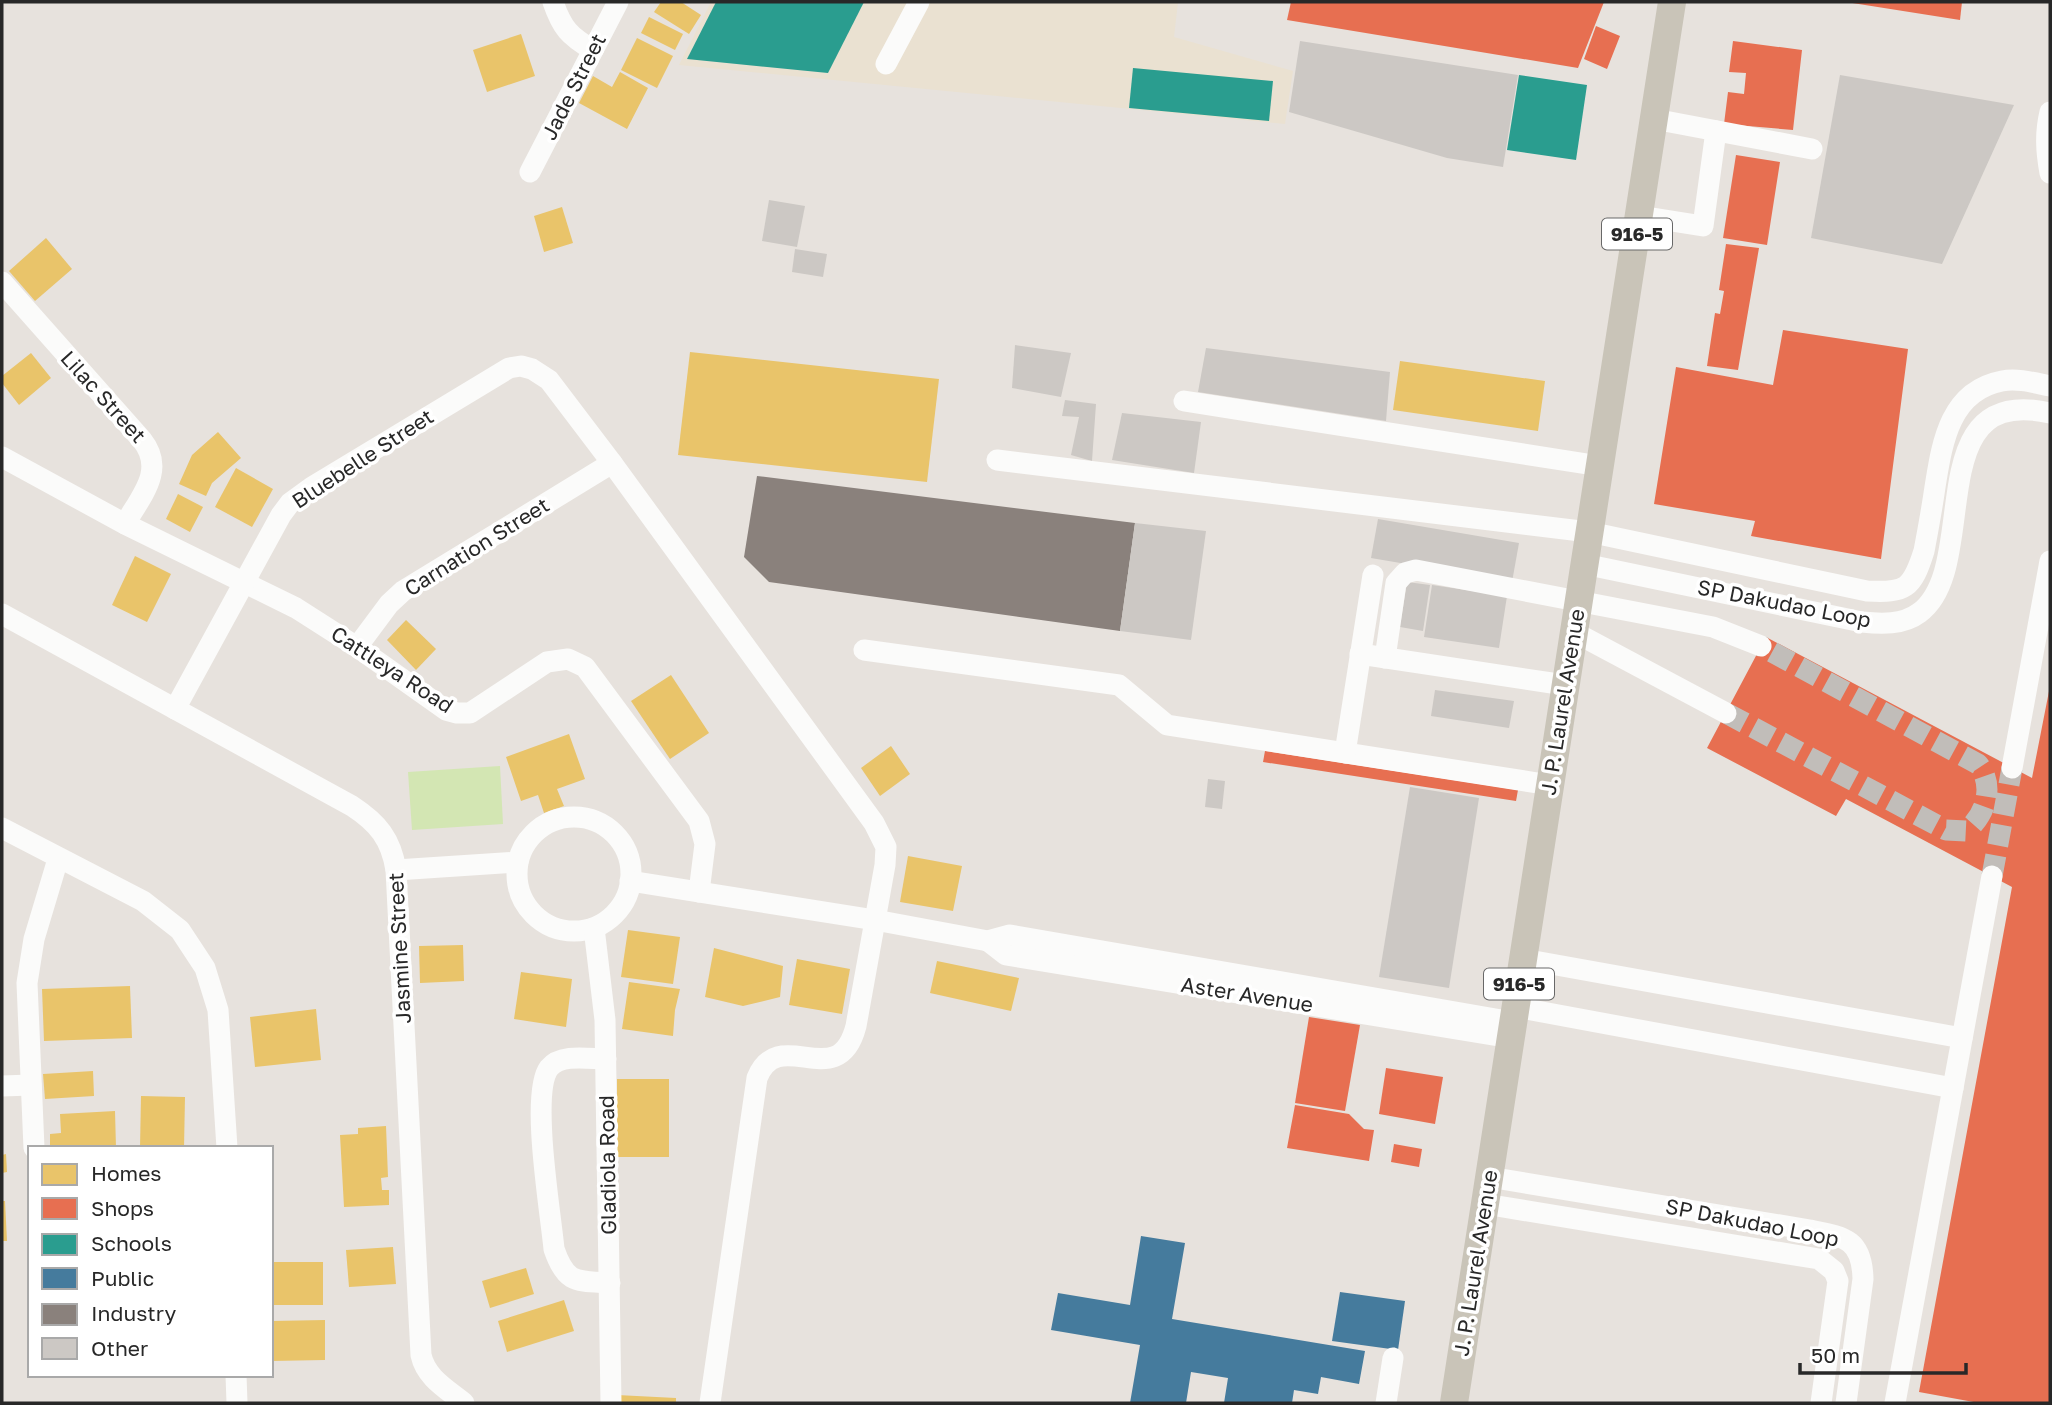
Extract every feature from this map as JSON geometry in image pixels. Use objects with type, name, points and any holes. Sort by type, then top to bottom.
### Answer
[{"type":"main road","name":"J. P. Laurel Avenue","points":[[1454,1403],[1672,2]]},
{"type":"street","points":[[553,2],[561,23],[574,38],[593,50]]},
{"type":"street","name":"Jade Street","points":[[530,172],[618,2]]},
{"type":"street","points":[[886,64],[919,2]]},
{"type":"street","points":[[2050,112],[2046,128],[2046,149],[2050,173]]},
{"type":"street","points":[[1654,119],[1812,149]]},
{"type":"street","points":[[1640,216],[1703,226],[1716,131]]},
{"type":"street","name":"Lilac Street","points":[[2,282],[142,440],[152,455],[153,470],[125,524]]},
{"type":"street","name":"Bluebelle Street","points":[[175,709],[290,503],[495,375],[509,368],[522,366],[549,380],[612,463]]},
{"type":"street","points":[[2050,386],[2026,381],[2001,381],[1969,398],[1956,411],[1943,441],[1924,551],[1912,580],[1903,590],[1918,614],[1930,604],[1944,571],[1965,456],[1973,437],[1984,423],[2001,413],[2019,408],[2050,412]]},
{"type":"street","points":[[1184,401],[1600,466]]},
{"type":"street","name":"Cattleya Road","points":[[2,457],[125,524],[296,608],[437,704],[457,713],[470,713],[481,707],[547,662],[568,659],[585,667],[699,821],[705,844],[699,892]]},
{"type":"street","name":"SP Dakudao Loop","points":[[997,460],[1589,532],[1867,591],[1903,590]]},
{"type":"street","points":[[612,463],[883,837],[886,847],[886,865],[856,1027],[848,1048],[842,1055],[832,1058],[775,1056],[765,1064],[757,1077],[710,1403]]},
{"type":"street","name":"Carnation Street","points":[[357,647],[389,604],[403,591],[612,463]]},
{"type":"street","points":[[2012,768],[2050,561]]},
{"type":"street","name":"SP Dakudao Loop","points":[[1584,564],[1862,622],[1894,623],[1918,614]]},
{"type":"street","points":[[1385,658],[1396,583],[1405,573],[1416,570],[1713,627],[1761,646]]},
{"type":"street","points":[[1345,753],[1373,575]]},
{"type":"street","name":"Jasmine Street","points":[[2,614],[369,817],[387,837],[396,870],[421,1355],[424,1367],[432,1377],[464,1403]]},
{"type":"street","points":[[1574,632],[1726,713]]},
{"type":"street","points":[[864,650],[1119,685],[1167,725],[1550,785]]},
{"type":"street","points":[[1360,654],[1565,685]]},
{"type":"street","points":[[580,817],[602,824],[620,840],[629,860],[630,881],[624,901],[603,923],[594,928],[561,930],[541,921],[533,914],[521,895],[518,862],[528,841],[545,825],[556,820],[580,817]]},
{"type":"street","points":[[2,828],[143,901],[180,930],[205,968],[218,1010],[226,1146]]},
{"type":"street","points":[[34,1146],[27,983],[34,939],[58,859]]},
{"type":"street","points":[[396,870],[518,862]]},
{"type":"street","points":[[1895,1403],[1992,876]]},
{"type":"street","name":"Aster Avenue","points":[[630,881],[988,941],[1010,935],[1046,952],[1301,995],[1513,1022],[1953,1088]]},
{"type":"street","name":"Gladiola Road","points":[[594,928],[604,1006],[606,1059],[611,1403]]},
{"type":"street","points":[[1523,959],[1962,1038]]},
{"type":"street","points":[[606,1059],[570,1059],[550,1068],[541,1093],[541,1116],[554,1249],[560,1267],[580,1282],[610,1283]]},
{"type":"street","points":[[2,1086],[31,1085]]},
{"type":"street","name":"SP Dakudao Loop","points":[[1487,1191],[1686,1209],[1839,1236],[1850,1241],[1859,1251],[1863,1263],[1863,1279],[1846,1403]]},
{"type":"street","name":"SP Dakudao Loop","points":[[1487,1191],[1681,1236],[1819,1259],[1834,1272],[1838,1281],[1821,1403]]},
{"type":"street","points":[[1681,1236],[1686,1209]]},
{"type":"street","points":[[1386,1403],[1393,1358]]},
{"type":"street","points":[[236,1377],[237,1403]]},
{"type":"shaded area","points":[[711,2],[1178,2],[1174,37],[1293,71],[1285,124],[679,65]]},
{"type":"green space","points":[[500,766],[503,824],[412,830],[408,772]]},
{"type":"building: Homes","points":[[661,2],[681,2],[701,15],[689,34],[654,12]]},
{"type":"building: Homes","points":[[649,17],[683,34],[675,50],[641,33]]},
{"type":"building: Homes","points":[[521,34],[535,76],[487,92],[473,50]]},
{"type":"building: Homes","points":[[637,38],[673,56],[657,88],[621,70]]},
{"type":"building: Homes","points":[[620,72],[648,88],[627,129],[579,103],[593,76],[612,87]]},
{"type":"building: Homes","points":[[562,207],[573,243],[544,252],[534,216]]},
{"type":"building: Homes","points":[[46,238],[72,269],[35,301],[9,271]]},
{"type":"building: Homes","points":[[690,352],[939,379],[927,482],[678,455]]},
{"type":"building: Homes","points":[[31,353],[51,378],[19,405],[2,383],[2,376]]},
{"type":"building: Homes","points":[[1400,361],[1545,381],[1538,431],[1393,410]]},
{"type":"building: Homes","points":[[218,432],[241,458],[212,483],[206,496],[179,484],[192,455]]},
{"type":"building: Homes","points":[[236,468],[273,489],[252,527],[215,507]]},
{"type":"building: Homes","points":[[178,494],[203,507],[190,532],[166,519]]},
{"type":"building: Homes","points":[[135,556],[171,574],[147,622],[112,605]]},
{"type":"building: Homes","points":[[406,620],[436,649],[416,670],[387,640]]},
{"type":"building: Homes","points":[[671,675],[709,733],[670,759],[631,701]]},
{"type":"building: Homes","points":[[569,734],[585,779],[557,789],[564,806],[544,813],[538,795],[521,801],[506,757]]},
{"type":"building: Homes","points":[[891,746],[910,774],[880,796],[861,768]]},
{"type":"building: Homes","points":[[908,856],[962,866],[953,911],[900,902]]},
{"type":"building: Homes","points":[[628,930],[680,937],[673,984],[621,977]]},
{"type":"building: Homes","points":[[463,945],[464,981],[420,983],[419,946]]},
{"type":"building: Homes","points":[[714,948],[783,966],[780,997],[743,1006],[705,997]]},
{"type":"building: Homes","points":[[797,959],[850,969],[842,1014],[789,1005]]},
{"type":"building: Homes","points":[[937,961],[1019,978],[1011,1011],[930,993]]},
{"type":"building: Homes","points":[[521,972],[572,979],[566,1027],[514,1019]]},
{"type":"building: Homes","points":[[629,982],[680,989],[673,1036],[622,1029]]},
{"type":"building: Homes","points":[[130,986],[132,1038],[44,1041],[42,989]]},
{"type":"building: Homes","points":[[316,1009],[321,1060],[255,1067],[250,1017]]},
{"type":"building: Homes","points":[[93,1071],[94,1096],[45,1099],[43,1074]]},
{"type":"building: Homes","points":[[617,1079],[669,1079],[669,1157],[617,1157]]},
{"type":"building: Homes","points":[[141,1096],[185,1097],[184,1146],[140,1146]]},
{"type":"building: Homes","points":[[115,1111],[116,1146],[50,1146],[50,1134],[61,1133],[60,1114]]},
{"type":"building: Homes","points":[[386,1126],[388,1177],[381,1178],[382,1190],[389,1190],[389,1205],[344,1207],[340,1135],[358,1134],[358,1128]]},
{"type":"building: Homes","points":[[6,1154],[7,1172],[2,1173],[2,1155]]},
{"type":"building: Homes","points":[[2,1201],[5,1201],[7,1241],[2,1241]]},
{"type":"building: Homes","points":[[393,1247],[396,1284],[349,1287],[346,1250]]},
{"type":"building: Homes","points":[[273,1262],[323,1262],[323,1305],[273,1305]]},
{"type":"building: Homes","points":[[526,1268],[534,1294],[490,1308],[482,1281]]},
{"type":"building: Homes","points":[[564,1300],[574,1331],[507,1352],[498,1321]]},
{"type":"building: Homes","points":[[325,1320],[325,1360],[273,1361],[273,1321]]},
{"type":"building: Homes","points":[[617,1395],[676,1398],[676,1403],[617,1403]]},
{"type":"building: Shops","points":[[1291,2],[1604,2],[1578,68],[1287,20]]},
{"type":"building: Shops","points":[[1846,2],[1962,2],[1960,20]]},
{"type":"building: Shops","points":[[1596,26],[1620,36],[1607,69],[1584,59]]},
{"type":"building: Shops","points":[[1733,41],[1802,50],[1793,130],[1724,124],[1728,92],[1744,94],[1746,73],[1729,72]]},
{"type":"building: Shops","points":[[1736,155],[1780,162],[1767,245],[1723,238]]},
{"type":"building: Shops","points":[[1726,244],[1759,248],[1738,370],[1707,366],[1715,313],[1720,314],[1724,291],[1719,290]]},
{"type":"building: Shops","points":[[1783,330],[1908,349],[1881,559],[1751,536],[1755,521],[1654,504],[1676,367],[1773,385]]},
{"type":"building: Shops","points":[[1766,637],[2032,778],[2050,686],[2050,1403],[1979,1403],[1919,1392],[2012,887],[1846,799],[1836,816],[1707,748]]},
{"type":"building: Shops","points":[[1265,751],[1518,790],[1516,801],[1263,762]]},
{"type":"building: Shops","points":[[1309,1017],[1360,1025],[1345,1111],[1295,1103]]},
{"type":"building: Shops","points":[[1386,1068],[1443,1077],[1435,1124],[1379,1114]]},
{"type":"building: Shops","points":[[1295,1105],[1349,1114],[1364,1129],[1374,1130],[1369,1161],[1287,1148]]},
{"type":"building: Shops","points":[[1394,1144],[1422,1149],[1419,1167],[1391,1162]]},
{"type":"building: Schools","points":[[716,2],[864,2],[828,73],[687,59]]},
{"type":"building: Schools","points":[[1133,68],[1273,81],[1269,121],[1129,108]]},
{"type":"building: Schools","points":[[1519,75],[1587,85],[1576,160],[1507,150]]},
{"type":"building: Public","points":[[1141,1236],[1185,1243],[1172,1319],[1365,1351],[1359,1384],[1321,1377],[1318,1394],[1294,1390],[1292,1403],[1224,1403],[1228,1378],[1191,1372],[1186,1403],[1130,1403],[1140,1345],[1051,1330],[1058,1293],[1130,1305]]},
{"type":"building: Public","points":[[1340,1292],[1405,1301],[1398,1350],[1332,1341]]},
{"type":"building: Industry","points":[[757,476],[1135,523],[1120,631],[769,582],[744,557]]},
{"type":"building: Other","points":[[1300,41],[1518,75],[1503,167],[1447,158],[1289,112]]},
{"type":"building: Other","points":[[1840,75],[2014,105],[1942,264],[1811,238]]},
{"type":"building: Other","points":[[769,200],[805,206],[797,247],[762,241]]},
{"type":"building: Other","points":[[795,249],[827,254],[823,277],[792,272]]},
{"type":"building: Other","points":[[1015,345],[1071,353],[1061,397],[1012,388]]},
{"type":"building: Other","points":[[1206,348],[1390,372],[1386,421],[1198,392]]},
{"type":"building: Other","points":[[1065,400],[1096,404],[1092,461],[1071,455],[1079,417],[1062,416]]},
{"type":"building: Other","points":[[1122,413],[1201,422],[1194,473],[1112,460]]},
{"type":"building: Other","points":[[1378,519],[1519,543],[1512,582],[1371,558]]},
{"type":"building: Other","points":[[1135,523],[1206,531],[1191,640],[1120,631]]},
{"type":"building: Other","points":[[1407,582],[1430,585],[1423,631],[1400,627]]},
{"type":"building: Other","points":[[1432,585],[1507,596],[1499,648],[1424,637]]},
{"type":"building: Other","points":[[1435,690],[1514,701],[1509,728],[1431,716]]},
{"type":"building: Other","points":[[1208,779],[1225,781],[1222,809],[1205,807]]},
{"type":"building: Other","points":[[1410,787],[1479,798],[1449,988],[1379,977]]},
{"type":"tunnel","points":[[1726,713],[1946,830],[1966,831],[1979,817],[1987,790],[1983,772],[1978,764],[1761,646]]},
{"type":"tunnel","points":[[1992,876],[2012,768]]}]
